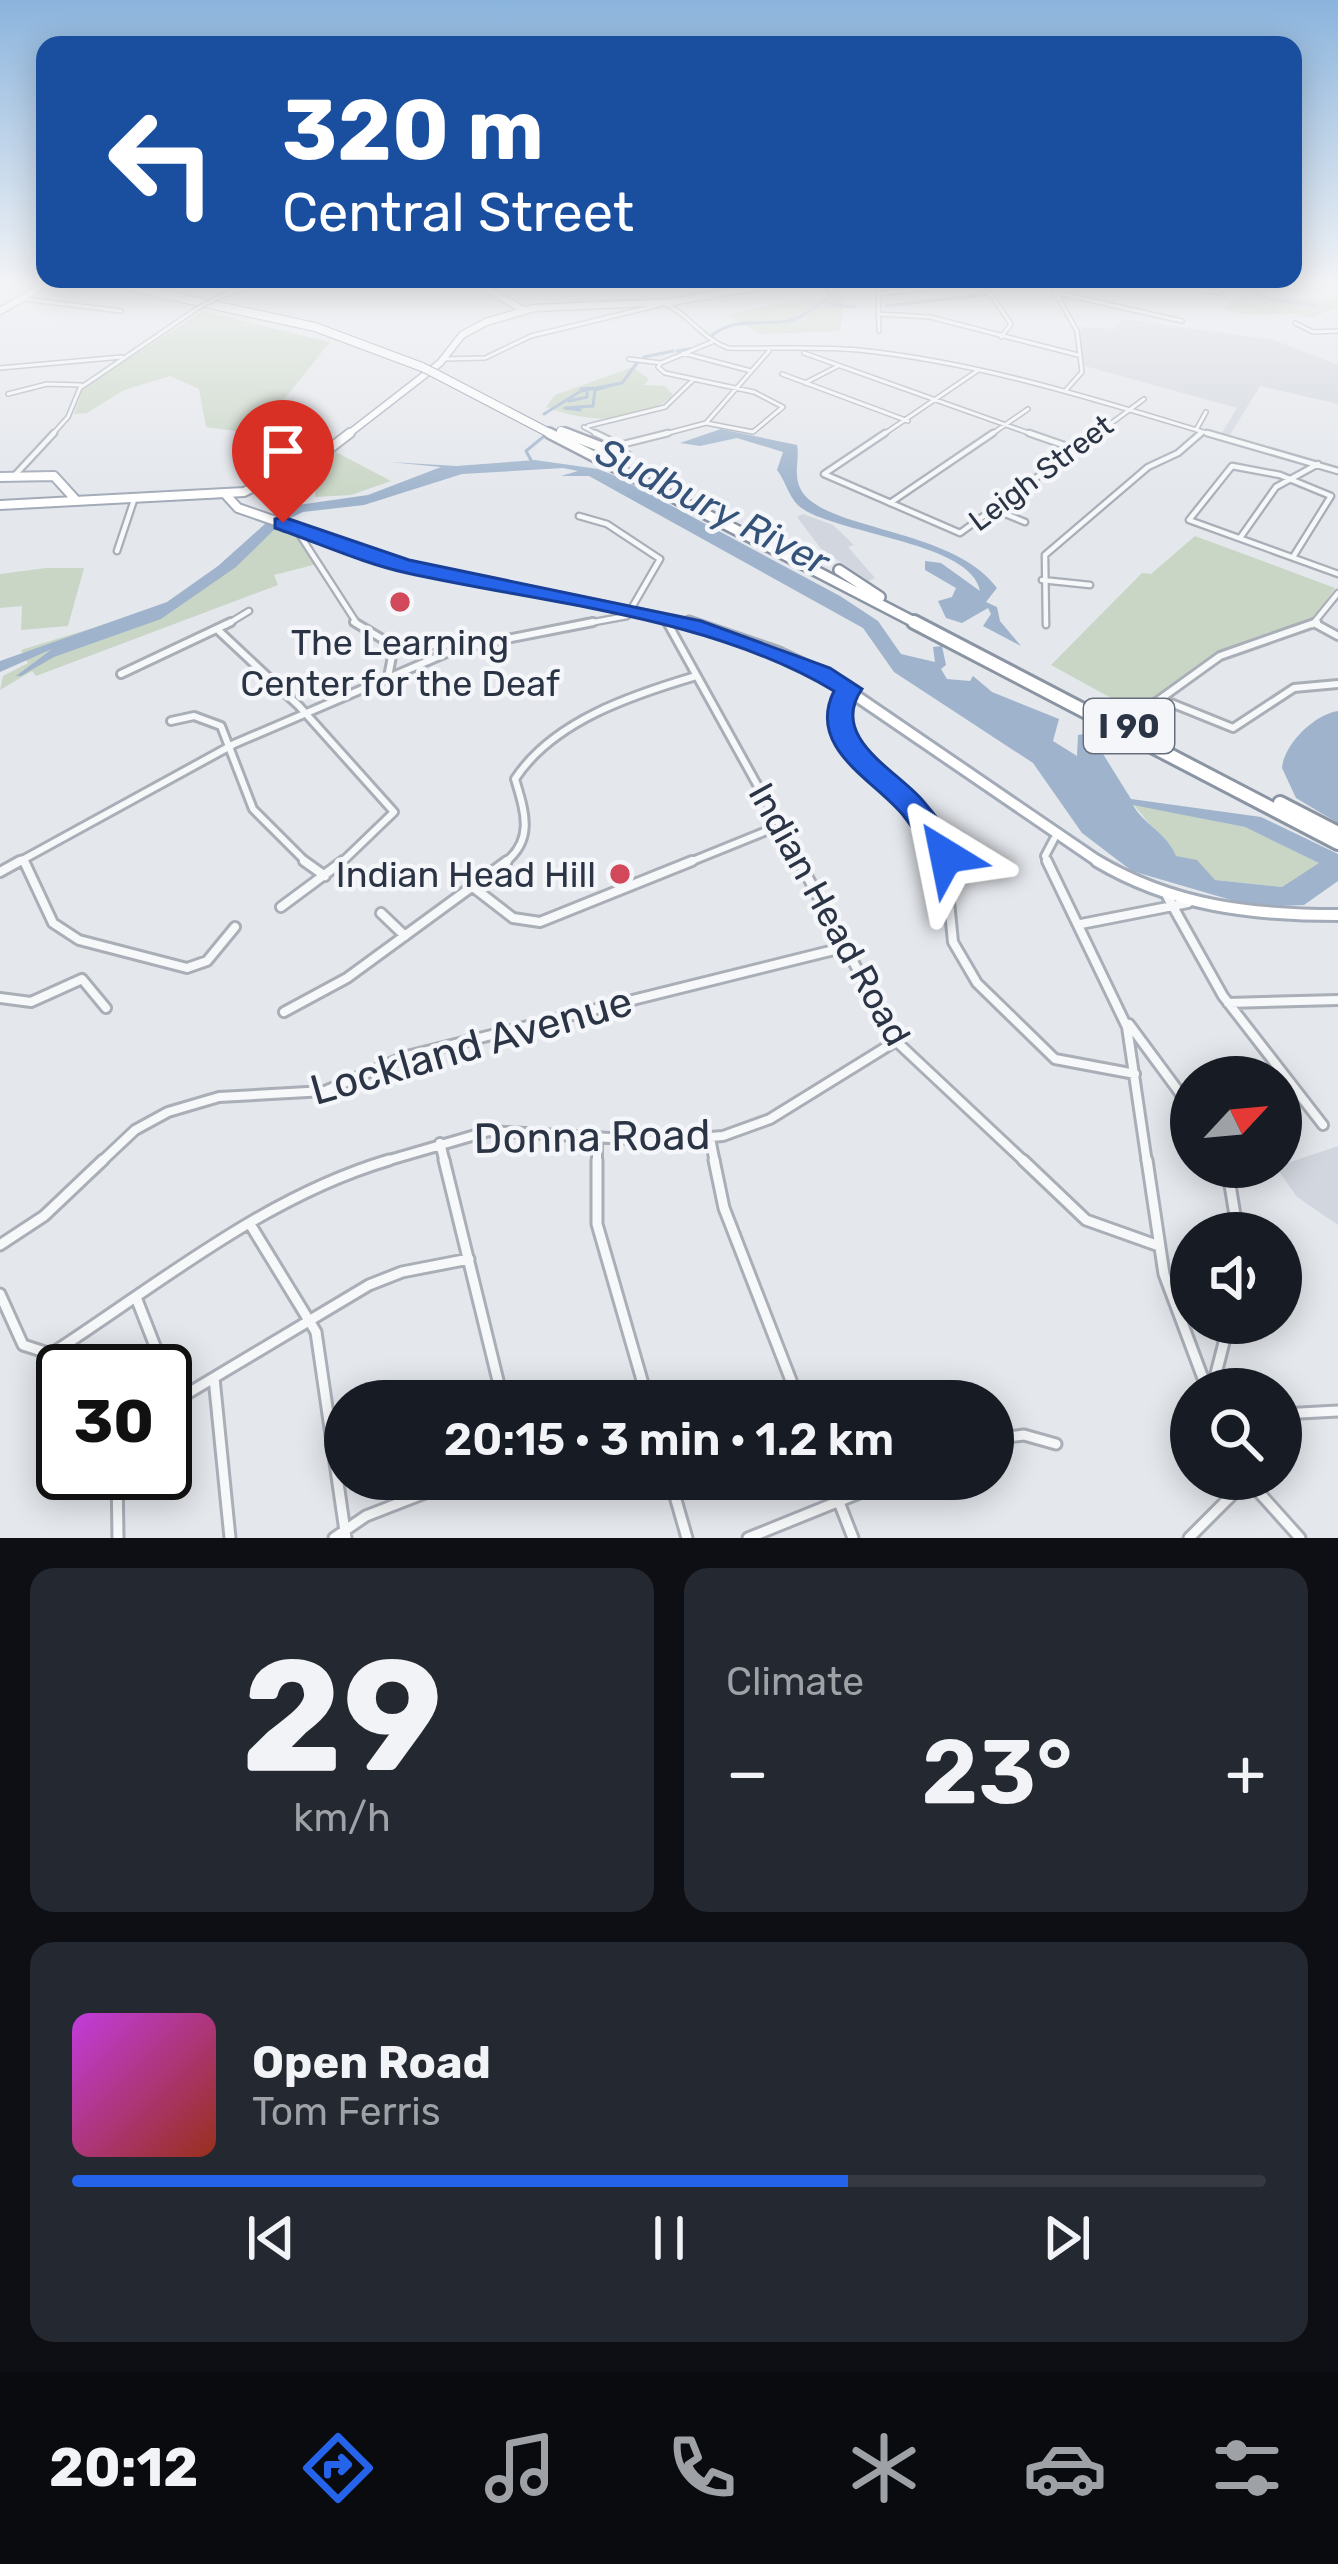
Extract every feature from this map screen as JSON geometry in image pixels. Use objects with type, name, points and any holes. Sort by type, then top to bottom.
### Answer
[{"type":"highway","name":"I 90","points":[[399,355],[434,367],[1328,831]]},
{"type":"highway","name":"I 90","points":[[402,355],[434,367],[1328,831],[1338,843]]},
{"type":"highway","points":[[525,414],[627,457]]},
{"type":"highway","points":[[839,570],[881,598]]},
{"type":"main road","points":[[238,508],[239,498],[318,457],[445,355]]},
{"type":"main road","points":[[0,477],[51,475],[74,498]]},
{"type":"main road","points":[[35,502],[62,485]]},
{"type":"main road","points":[[0,505],[74,498],[226,496],[258,488]]},
{"type":"main road","points":[[226,496],[238,508],[412,567],[667,620],[784,656],[849,689],[1054,839],[1170,901],[1251,914],[1338,915]]},
{"type":"street","points":[[15,476],[68,417],[82,386],[131,355]]},
{"type":"street","points":[[434,367],[492,355]]},
{"type":"street","points":[[628,359],[662,363],[679,355]]},
{"type":"street","points":[[690,355],[751,371]]},
{"type":"street","points":[[706,423],[766,355]]},
{"type":"street","points":[[813,355],[1075,449]]},
{"type":"street","points":[[888,355],[1065,391],[1338,471]]},
{"type":"street","points":[[1065,391],[1082,372],[1078,355]]},
{"type":"street","points":[[0,368],[126,358]]},
{"type":"street","points":[[662,363],[662,372],[736,388],[783,408],[753,432],[706,423],[620,445],[584,427],[665,407],[694,380]]},
{"type":"street","points":[[805,383],[838,366]]},
{"type":"street","points":[[782,374],[908,421],[977,371]]},
{"type":"street","points":[[8,394],[52,384],[82,386]]},
{"type":"street","name":"Leigh Street","points":[[908,421],[824,474],[960,533],[1144,400]]},
{"type":"street","points":[[890,502],[1028,409]]},
{"type":"street","points":[[1046,626],[1042,560],[1148,466],[1178,453],[1199,431],[1206,412]]},
{"type":"street","points":[[1240,538],[1276,487],[1319,464]]},
{"type":"street","points":[[1293,557],[1331,496],[1292,479],[1234,465],[1189,520],[1338,574]]},
{"type":"street","points":[[117,551],[135,496]]},
{"type":"street","points":[[993,509],[1025,522]]},
{"type":"street","points":[[288,525],[310,545],[357,628],[394,646],[473,643],[619,619],[632,612],[658,571],[658,555],[607,524],[578,516]]},
{"type":"street","points":[[310,545],[320,536]]},
{"type":"street","points":[[1042,580],[1090,585]]},
{"type":"street","points":[[1145,710],[1220,656],[1316,624],[1338,592]]},
{"type":"street","points":[[121,674],[219,631],[249,610]]},
{"type":"street","name":"Indian Head Road","points":[[667,620],[669,633],[896,1041],[1086,1220],[1160,1246]]},
{"type":"street","points":[[1316,624],[1338,636]]},
{"type":"street","points":[[219,631],[304,712],[394,814],[326,876],[281,907]]},
{"type":"street","points":[[0,872],[234,744],[473,643]]},
{"type":"street","points":[[388,678],[394,646]]},
{"type":"street","points":[[284,1012],[339,983],[513,858],[526,838],[528,818],[514,783],[526,759],[634,691],[696,676]]},
{"type":"street","points":[[1161,699],[1233,728],[1294,688],[1338,684]]},
{"type":"street","points":[[849,689],[842,701],[844,740],[943,844],[953,942],[971,976],[1055,1059],[1136,1074]]},
{"type":"street","points":[[171,721],[204,716],[234,744],[250,805],[326,876]]},
{"type":"street","points":[[473,887],[513,918],[540,922],[779,826]]},
{"type":"street","points":[[1054,839],[1045,856],[1125,1021],[1170,1297],[1200,1368]]},
{"type":"street","points":[[23,860],[52,923],[79,940],[123,947],[187,968],[207,961],[235,927]]},
{"type":"street","points":[[1081,924],[1170,901],[1228,1004],[1323,1125]]},
{"type":"street","points":[[381,913],[406,936]]},
{"type":"street","name":"Lockland Avenue","points":[[0,1245],[44,1216],[134,1130],[168,1112],[219,1097],[325,1091],[407,1055],[842,948]]},
{"type":"street","points":[[0,998],[31,1002],[82,979],[106,1008]]},
{"type":"street","points":[[1228,1004],[1338,1000]]},
{"type":"street","points":[[1125,1021],[1170,1080]]},
{"type":"street","name":"Donna Road","points":[[0,1294],[25,1350],[36,1356],[60,1351],[250,1223],[339,1175],[440,1143],[509,1129],[673,1142],[710,1138],[770,1119],[896,1041]]},
{"type":"street","points":[[598,1136],[597,1224],[642,1380]]},
{"type":"street","points":[[710,1138],[724,1208],[791,1380]]},
{"type":"street","points":[[440,1143],[498,1380]]},
{"type":"street","points":[[250,1223],[311,1319],[346,1533]]},
{"type":"street","points":[[192,1391],[390,1275],[469,1259]]},
{"type":"street","points":[[137,1300],[154,1344]]},
{"type":"street","points":[[214,1378],[230,1538]]},
{"type":"street","points":[[1302,1413],[1338,1411]]},
{"type":"street","points":[[1014,1436],[1056,1444]]},
{"type":"street","points":[[117,1500],[118,1538]]},
{"type":"street","points":[[334,1538],[416,1500]]},
{"type":"street","points":[[676,1500],[687,1538]]},
{"type":"street","points":[[1189,1538],[1226,1500]]},
{"type":"street","points":[[1266,1500],[1300,1538]]},
{"type":"street","points":[[748,1538],[838,1501],[853,1538]]},
{"type":"shaded area","points":[[1081,355],[1312,355],[1338,365],[1338,404],[1260,386],[1228,438],[1220,436],[1237,408],[1085,366]]},
{"type":"shaded area","points":[[803,514],[833,525],[854,545],[848,547],[875,578],[869,581],[822,550],[797,517]]},
{"type":"shaded area","points":[[1338,1146],[1338,1225],[1291,1188],[1302,1188],[1302,1158]]},
{"type":"green space","points":[[135,355],[320,355],[256,434],[206,427],[199,389],[170,376],[124,390],[87,413],[74,414],[83,388]]},
{"type":"green space","points":[[633,367],[649,379],[644,385],[665,386],[673,395],[644,412],[611,419],[546,407],[555,395]]},
{"type":"green space","points":[[332,450],[391,481],[351,495],[315,497],[319,459]]},
{"type":"green space","points":[[266,521],[302,536],[317,564],[274,575],[278,585],[36,676],[32,671],[0,690],[3,676],[28,663],[21,650],[161,607],[257,539]]},
{"type":"green space","points":[[1195,536],[1335,588],[1311,622],[1211,656],[1135,711],[1051,665],[1142,573],[1151,574]]},
{"type":"green space","points":[[84,568],[68,626],[21,630],[22,606],[0,608],[0,574]]},
{"type":"green space","points":[[1133,804],[1245,827],[1320,863],[1282,887],[1215,880],[1176,856]]},
{"type":"water","points":[[721,429],[797,445],[798,482],[812,502],[921,541],[977,568],[997,588],[986,602],[997,607],[1000,621],[1021,646],[983,626],[991,614],[988,608],[962,623],[946,618],[938,601],[952,597],[956,588],[925,570],[925,561],[941,563],[980,591],[972,575],[955,562],[822,518],[798,505],[777,470],[783,452],[737,438],[700,446],[680,443]]},
{"type":"water","points":[[535,460],[598,469],[618,477],[840,596],[878,621],[901,654],[935,662],[933,647],[942,646],[946,665],[941,669],[947,679],[970,681],[973,676],[992,692],[1059,719],[1053,741],[1077,756],[1078,735],[1090,733],[1131,799],[1261,817],[1338,854],[1338,881],[1304,905],[1255,907],[1132,871],[1082,833],[1033,763],[894,672],[863,628],[589,476],[561,476],[578,471],[563,468],[462,474],[364,505],[303,512],[282,522],[236,567],[161,619],[54,657],[21,676],[16,676],[52,649],[0,672],[0,661],[167,602],[218,566],[284,507],[368,495],[441,467],[390,462],[456,466]],"holes":[[[1133,805],[1245,827],[1319,863],[1282,887],[1215,880],[1197,860],[1176,856]]]},
{"type":"water","points":[[1338,711],[1338,842],[1336,822],[1296,798],[1282,768],[1288,749],[1302,732]]},
{"type":"waterway","points":[[644,357],[655,355]]},
{"type":"waterway","points":[[614,385],[622,383],[637,363]]},
{"type":"waterway","points":[[544,414],[581,391],[614,385]]},
{"type":"waterway","points":[[580,410],[565,408],[593,406],[595,390],[614,385]]},
{"type":"waterway","points":[[581,389],[592,388]]},
{"type":"waterway","points":[[569,401],[587,397],[587,392]]},
{"type":"waterway","points":[[531,460],[526,451],[543,437]]},
{"type":"place","name":"The Learning Center for the Deaf","points":[[400,602]]},
{"type":"place","name":"Indian Head Hill","points":[[620,874]]},
{"type":"route","points":[[283,523],[404,565],[693,626],[822,673],[849,689],[843,697],[840,724],[847,746],[912,807],[940,839],[946,856]]},
{"type":"water label","name":"Sudbury River","points":[[713,506]]}]
